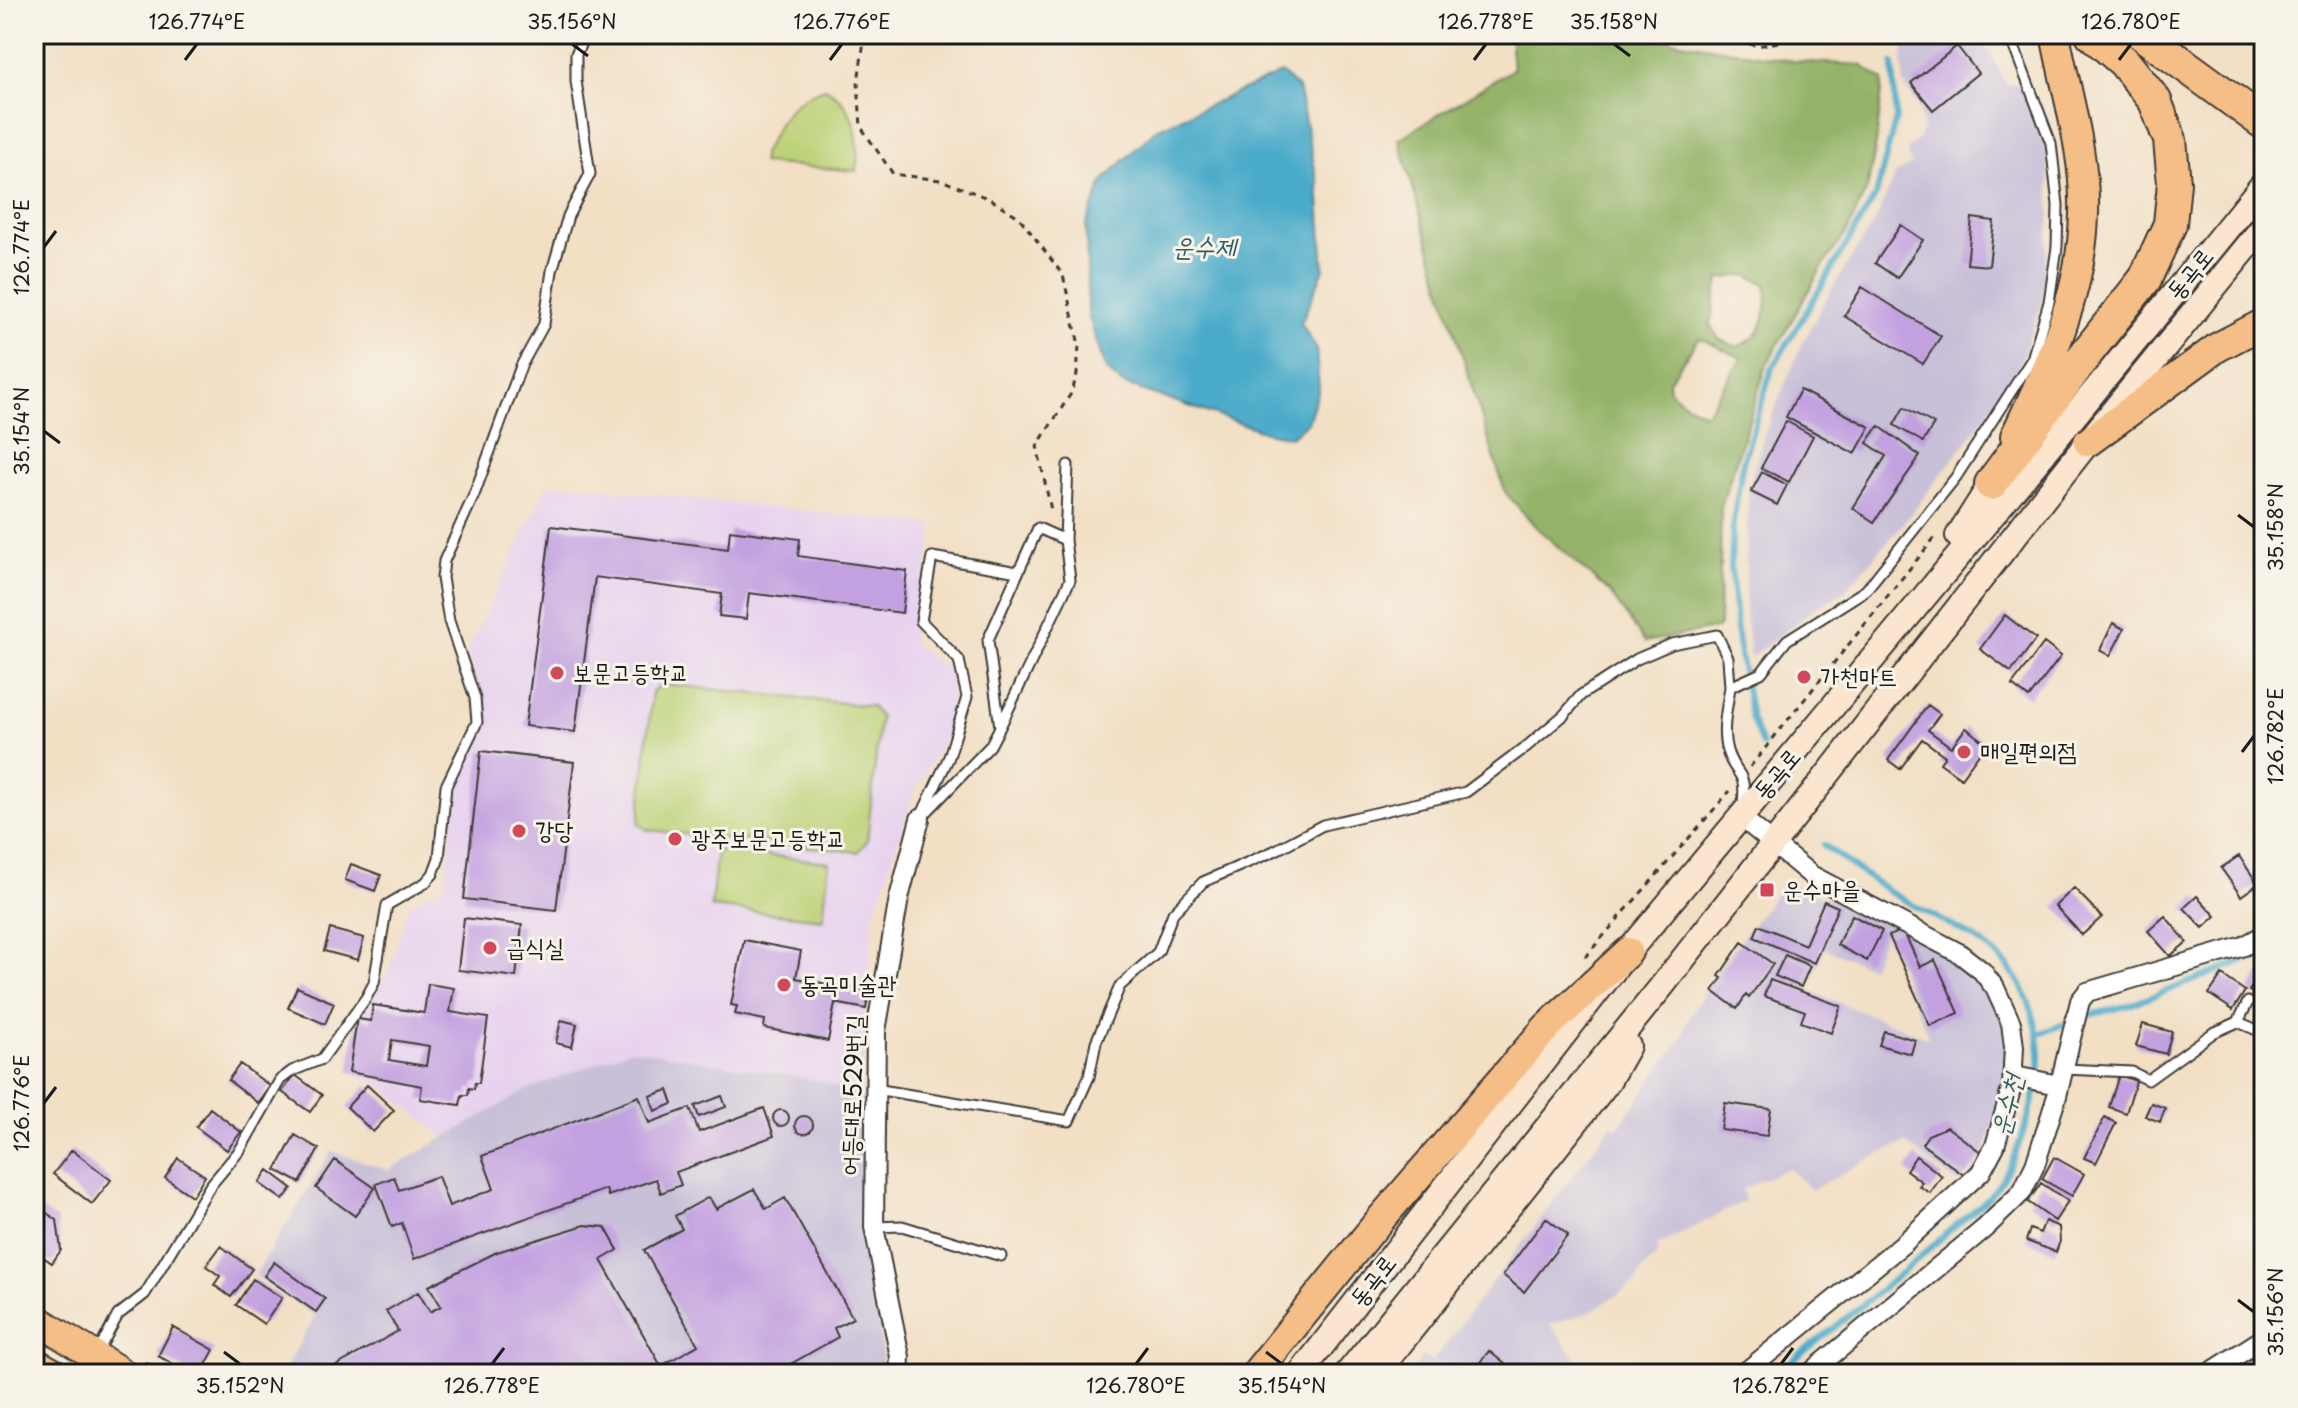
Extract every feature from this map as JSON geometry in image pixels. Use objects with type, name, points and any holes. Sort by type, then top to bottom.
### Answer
[{"type":"highway","points":[[1991,484],[2145,279],[2170,224],[2174,183],[2170,140],[2155,101],[2124,62],[2092,34]]},
{"type":"highway","points":[[2142,34],[2254,116]]},
{"type":"main road","points":[[1900,626],[1991,484],[2053,357],[2081,258],[2084,211],[2077,143],[2057,44]]},
{"type":"main road","name":"동곡로","points":[[1300,1374],[1628,952],[2264,183]]},
{"type":"main road","name":"동곡로","points":[[1347,1374],[1662,986],[2088,442],[2264,226]]},
{"type":"main road","points":[[2088,442],[2218,347],[2264,323]]},
{"type":"main road","points":[[1255,1374],[1379,1221],[1547,1027],[1628,952]]},
{"type":"main road","points":[[1376,1374],[1607,1083],[1662,986]]},
{"type":"main road","points":[[34,1318],[124,1374]]},
{"type":"main road","points":[[34,1362],[55,1374]]},
{"type":"street","points":[[1741,817],[1811,875],[1959,953],[1982,971],[1995,988],[2011,1023],[2018,1077],[1995,1146],[1981,1172],[1904,1243],[1743,1374]]},
{"type":"street","name":"어등대로529번길","points":[[899,1374],[900,1357],[874,1227],[875,1089],[879,1016],[899,898],[920,819]]},
{"type":"street","points":[[1809,1374],[1985,1228],[2022,1192],[2035,1165],[2075,1029],[2080,1001],[2087,992],[2244,946],[2264,935]]},
{"type":"street","points":[[2018,1077],[2058,1079]]},
{"type":"street","points":[[2208,1374],[2264,1338]]},
{"type":"lane","points":[[95,1356],[118,1315],[145,1294],[210,1186],[240,1150],[280,1080],[292,1071],[322,1059],[366,998],[374,983],[387,905],[425,883],[433,874],[439,858],[446,786],[477,722],[475,698],[449,621],[442,578],[444,561],[474,495],[521,366],[544,324],[552,271],[568,216],[590,174],[576,81],[576,54],[585,34]]},
{"type":"lane","points":[[1733,685],[1761,673],[1787,640],[1866,590],[1956,477],[2032,359],[2049,302],[2057,247],[2058,205],[2051,143],[2009,34]]},
{"type":"lane","points":[[920,819],[990,746],[1070,580],[1061,538],[1068,465]]},
{"type":"lane","points":[[1000,727],[988,640],[1038,528],[1061,538]]},
{"type":"lane","points":[[920,819],[949,757],[967,697],[959,660],[921,621],[932,557],[1018,572]]},
{"type":"lane","points":[[875,1089],[1069,1121],[1089,1077],[1096,1042],[1120,986],[1158,952],[1173,913],[1203,882],[1323,825],[1466,792],[1564,715],[1581,695],[1637,659],[1672,644],[1717,635],[1728,658],[1733,685],[1725,727],[1727,752],[1745,782],[1741,817]]},
{"type":"lane","points":[[2058,1079],[2132,1072],[2148,1080],[2213,1033],[2238,1022],[2248,1002]]},
{"type":"lane","points":[[2238,1022],[2264,1033]]},
{"type":"lane","points":[[874,1227],[902,1226],[1001,1256]]},
{"type":"path","points":[[865,34],[858,82],[861,127],[893,174],[941,180],[990,199],[1019,217],[1063,275],[1079,345],[1077,374],[1072,392],[1037,446],[1061,538]]},
{"type":"path","points":[[1714,34],[1758,46],[1818,34]]},
{"type":"path","points":[[1579,965],[1742,776],[1936,536]]},
{"type":"shaded area","points":[[1906,34],[1969,34],[1989,51],[2006,84],[2023,85],[2046,150],[2049,177],[2050,214],[2042,303],[2019,365],[1996,403],[1902,525],[1843,593],[1814,609],[1750,658],[1745,610],[1748,488],[1766,430],[1802,344],[1831,290],[1879,214],[1895,174],[1912,164],[1907,155],[1908,148],[1919,138],[1923,128],[1919,108],[1904,84],[1902,58]]},
{"type":"shaded area","name":"광주보문고등학교","points":[[547,485],[571,485],[934,525],[912,642],[953,673],[947,734],[913,794],[872,922],[869,992],[864,1016],[863,1097],[821,1081],[632,1049],[527,1090],[444,1137],[377,1083],[349,1072],[357,1019],[389,971],[408,907],[445,883],[457,786],[484,718],[468,650]]},
{"type":"shaded area","points":[[1786,881],[1891,921],[1966,967],[1983,987],[2005,1027],[2007,1075],[1985,1150],[1976,1166],[1958,1183],[1905,1143],[1811,1190],[1789,1168],[1742,1189],[1745,1201],[1657,1246],[1659,1253],[1640,1273],[1638,1280],[1618,1295],[1587,1313],[1549,1324],[1583,1366],[1582,1374],[1410,1374],[1423,1356],[1432,1362],[1612,1124],[1617,1127],[1626,1117],[1683,1036],[1685,1025],[1719,968]],"holes":[[[1885,933],[1929,1038],[1807,990],[1825,948],[1871,968]]]},
{"type":"shaded area","points":[[632,1049],[821,1081],[863,1097],[861,1236],[880,1332],[884,1374],[282,1374],[315,1316],[255,1275],[332,1151],[388,1170],[527,1090]]},
{"type":"green space","points":[[1510,34],[1660,34],[1674,41],[1793,61],[1861,65],[1883,80],[1867,189],[1847,232],[1821,269],[1767,364],[1721,507],[1719,628],[1645,642],[1609,592],[1537,528],[1505,492],[1445,301],[1399,139],[1513,69]],"holes":[[[1746,275],[1766,284],[1766,304],[1759,331],[1738,347],[1720,340],[1710,326],[1719,279]],[[1699,338],[1742,358],[1706,414],[1670,391],[1669,381]]]},
{"type":"green space","points":[[825,88],[843,103],[854,124],[856,171],[762,163],[762,156],[786,114],[802,99]]},
{"type":"green space","points":[[662,684],[871,706],[880,717],[867,841],[858,852],[648,830],[639,824],[652,692]]},
{"type":"green space","points":[[717,850],[829,862],[823,919],[711,907]]},
{"type":"water","name":"운수제","points":[[1281,73],[1298,88],[1318,183],[1324,269],[1301,323],[1316,348],[1319,389],[1308,422],[1291,437],[1266,432],[1123,384],[1106,370],[1088,315],[1086,225],[1104,180],[1156,129]]},
{"type":"building","points":[[1957,46],[1978,73],[1933,110],[1911,83]]},
{"type":"building","points":[[1972,218],[1994,221],[1989,266],[1967,264]]},
{"type":"building","points":[[1901,225],[1923,240],[1897,278],[1875,263]]},
{"type":"building","points":[[1862,287],[1941,336],[1923,364],[1844,316]]},
{"type":"building","points":[[1800,390],[1870,427],[1855,454],[1786,417]]},
{"type":"building","points":[[1904,407],[1934,424],[1923,442],[1894,425]]},
{"type":"building","points":[[1786,421],[1813,436],[1789,482],[1761,468]]},
{"type":"building","points":[[1879,426],[1920,456],[1874,522],[1853,508],[1886,456],[1867,443]]},
{"type":"building","points":[[1762,472],[1787,485],[1777,505],[1751,492]]},
{"type":"building","name":"보문고등학교","points":[[551,526],[728,549],[730,530],[800,539],[798,556],[907,571],[902,613],[749,593],[746,619],[719,616],[722,594],[595,577],[575,732],[525,726]]},
{"type":"building","points":[[2005,615],[2036,639],[2011,672],[1980,649]]},
{"type":"building","points":[[2113,623],[2124,629],[2110,656],[2100,650]]},
{"type":"building","points":[[2044,643],[2061,656],[2029,698],[2012,685]]},
{"type":"building","points":[[1928,705],[1940,714],[1928,730],[1951,747],[1966,728],[1986,744],[1961,778],[1940,763],[1945,756],[1922,739],[1900,769],[1888,760]]},
{"type":"building","name":"강당","points":[[481,751],[574,762],[556,910],[464,899]]},
{"type":"building","points":[[2239,856],[2258,884],[2241,896],[2221,868]]},
{"type":"building","points":[[351,864],[381,875],[375,891],[345,880]]},
{"type":"building","points":[[2074,888],[2102,917],[2082,935],[2055,906]]},
{"type":"building","points":[[2197,896],[2216,916],[2203,928],[2184,908]]},
{"type":"building","points":[[1824,901],[1838,907],[1814,963],[1754,937],[1759,925],[1805,945]]},
{"type":"building","points":[[1852,915],[1882,931],[1867,961],[1837,945]]},
{"type":"building","points":[[2165,916],[2187,942],[2170,956],[2148,931]]},
{"type":"building","name":"급식실","points":[[464,918],[522,925],[516,977],[458,970]]},
{"type":"building","points":[[330,929],[364,938],[358,960],[324,951]]},
{"type":"building","points":[[1903,930],[1920,967],[1935,960],[1959,1013],[1930,1026],[1889,936]]},
{"type":"building","name":"동곡미술관","points":[[744,940],[801,951],[796,978],[869,992],[866,1009],[835,1003],[828,1041],[764,1028],[765,1020],[735,1014],[737,1006],[731,1005]]},
{"type":"building","points":[[1742,942],[1773,964],[1749,998],[1746,995],[1737,1009],[1713,991],[1722,978],[1719,976]]},
{"type":"building","points":[[1785,955],[1810,966],[1801,987],[1775,976]]},
{"type":"building","points":[[2264,968],[2264,986],[2258,996],[2249,991]]},
{"type":"building","points":[[2222,975],[2245,991],[2233,1010],[2209,994]]},
{"type":"building","points":[[1770,980],[1841,1006],[1831,1033],[1801,1022],[1805,1011],[1764,996]]},
{"type":"building","points":[[428,984],[454,988],[450,1012],[488,1018],[479,1083],[475,1083],[474,1089],[469,1088],[468,1095],[462,1095],[460,1105],[420,1099],[422,1086],[349,1072],[357,1019],[371,1021],[373,1005],[424,1013]],"holes":[[[392,1040],[429,1046],[426,1066],[389,1060]]]},
{"type":"building","points":[[297,987],[334,1003],[325,1024],[288,1008]]},
{"type":"building","points":[[561,1020],[577,1024],[572,1047],[556,1043]]},
{"type":"building","points":[[2143,1024],[2172,1032],[2166,1054],[2136,1046]]},
{"type":"building","points":[[1884,1031],[1915,1040],[1911,1054],[1879,1045]]},
{"type":"building","points":[[240,1064],[270,1086],[258,1103],[228,1080]]},
{"type":"building","points":[[295,1075],[322,1095],[310,1112],[282,1092]]},
{"type":"building","points":[[2119,1075],[2136,1081],[2126,1113],[2109,1107]]},
{"type":"building","points":[[367,1085],[394,1110],[373,1132],[347,1107]]},
{"type":"building","points":[[668,1090],[673,1104],[655,1111],[650,1096]]},
{"type":"building","points":[[639,1096],[649,1123],[690,1108],[699,1132],[764,1108],[774,1136],[676,1172],[681,1185],[661,1193],[656,1179],[608,1196],[606,1189],[414,1259],[402,1223],[392,1227],[376,1184],[394,1177],[399,1190],[438,1176],[449,1206],[494,1189],[482,1156]]},
{"type":"building","points":[[722,1096],[726,1107],[699,1117],[695,1106]]},
{"type":"building","points":[[1725,1103],[1771,1109],[1767,1136],[1721,1130]]},
{"type":"building","points":[[2151,1103],[2165,1108],[2160,1122],[2145,1116]]},
{"type":"building","points":[[210,1108],[241,1132],[227,1150],[196,1127]]},
{"type":"building","points":[[778,1110],[784,1110],[789,1118],[787,1124],[778,1126],[773,1121],[773,1115]]},
{"type":"building","points":[[804,1116],[813,1125],[804,1134],[795,1125]]},
{"type":"building","points":[[2105,1117],[2116,1123],[2096,1163],[2084,1158]]},
{"type":"building","points":[[1947,1127],[1982,1153],[1965,1176],[1922,1144],[1928,1135]]},
{"type":"building","points":[[295,1135],[319,1149],[300,1183],[276,1170]]},
{"type":"building","points":[[72,1150],[111,1180],[92,1204],[53,1174]]},
{"type":"building","points":[[1916,1156],[1942,1176],[1930,1193],[1919,1186],[1922,1182],[1906,1170]]},
{"type":"building","points":[[2054,1157],[2084,1174],[2072,1196],[2042,1179]]},
{"type":"building","points":[[178,1158],[205,1176],[192,1196],[165,1178]]},
{"type":"building","points":[[335,1160],[375,1188],[355,1216],[316,1188]]},
{"type":"building","points":[[268,1170],[292,1188],[283,1200],[259,1183]]},
{"type":"building","points":[[2041,1183],[2068,1201],[2055,1221],[2028,1202]]},
{"type":"building","points":[[754,1189],[766,1209],[785,1198],[853,1318],[834,1328],[838,1337],[773,1374],[331,1374],[329,1370],[398,1331],[386,1311],[418,1292],[430,1312],[441,1306],[429,1286],[497,1252],[585,1225],[605,1227],[618,1250],[601,1260],[661,1366],[698,1345],[644,1250],[682,1229],[675,1216],[709,1197],[716,1209]]},
{"type":"building","points":[[38,1207],[57,1220],[61,1250],[52,1263],[34,1251],[34,1213]]},
{"type":"building","points":[[1546,1218],[1568,1235],[1524,1292],[1503,1275]]},
{"type":"building","points":[[2045,1221],[2059,1227],[2060,1241],[2056,1252],[2026,1241],[2030,1229],[2040,1233]]},
{"type":"building","points":[[221,1246],[252,1269],[231,1297],[214,1285],[220,1276],[206,1266]]},
{"type":"building","points":[[274,1262],[325,1299],[316,1312],[264,1276]]},
{"type":"building","points":[[253,1279],[282,1298],[264,1324],[236,1305]]},
{"type":"building","points":[[173,1327],[214,1350],[201,1374],[192,1374],[158,1356]]},
{"type":"building","points":[[1489,1351],[1517,1374],[1471,1374]]},
{"type":"waterway","points":[[1762,745],[1751,717],[1738,643],[1731,567],[1733,522],[1743,462],[1772,369],[1876,195],[1896,118],[1893,64]]},
{"type":"waterway","name":"운수천","points":[[1776,1374],[1907,1268],[1994,1191],[2018,1145],[2032,1106],[2039,1069],[2039,1043],[2031,1009],[2016,978],[1999,957],[1974,938],[1883,887],[1824,845]]},
{"type":"waterway","points":[[2038,1034],[2085,1016],[2130,1005],[2264,953]]},
{"type":"place","name":"보문고등학교","points":[[557,673]]},
{"type":"place","name":"가천마트","points":[[1804,677]]},
{"type":"place","name":"매일편의점","points":[[1964,752]]},
{"type":"place","name":"강당","points":[[519,831]]},
{"type":"place","name":"광주보문고등학교","points":[[675,839]]},
{"type":"place","name":"운수마을","points":[[1767,890]]},
{"type":"place","name":"급식실","points":[[490,948]]},
{"type":"place","name":"동곡미술관","points":[[784,985]]}]
